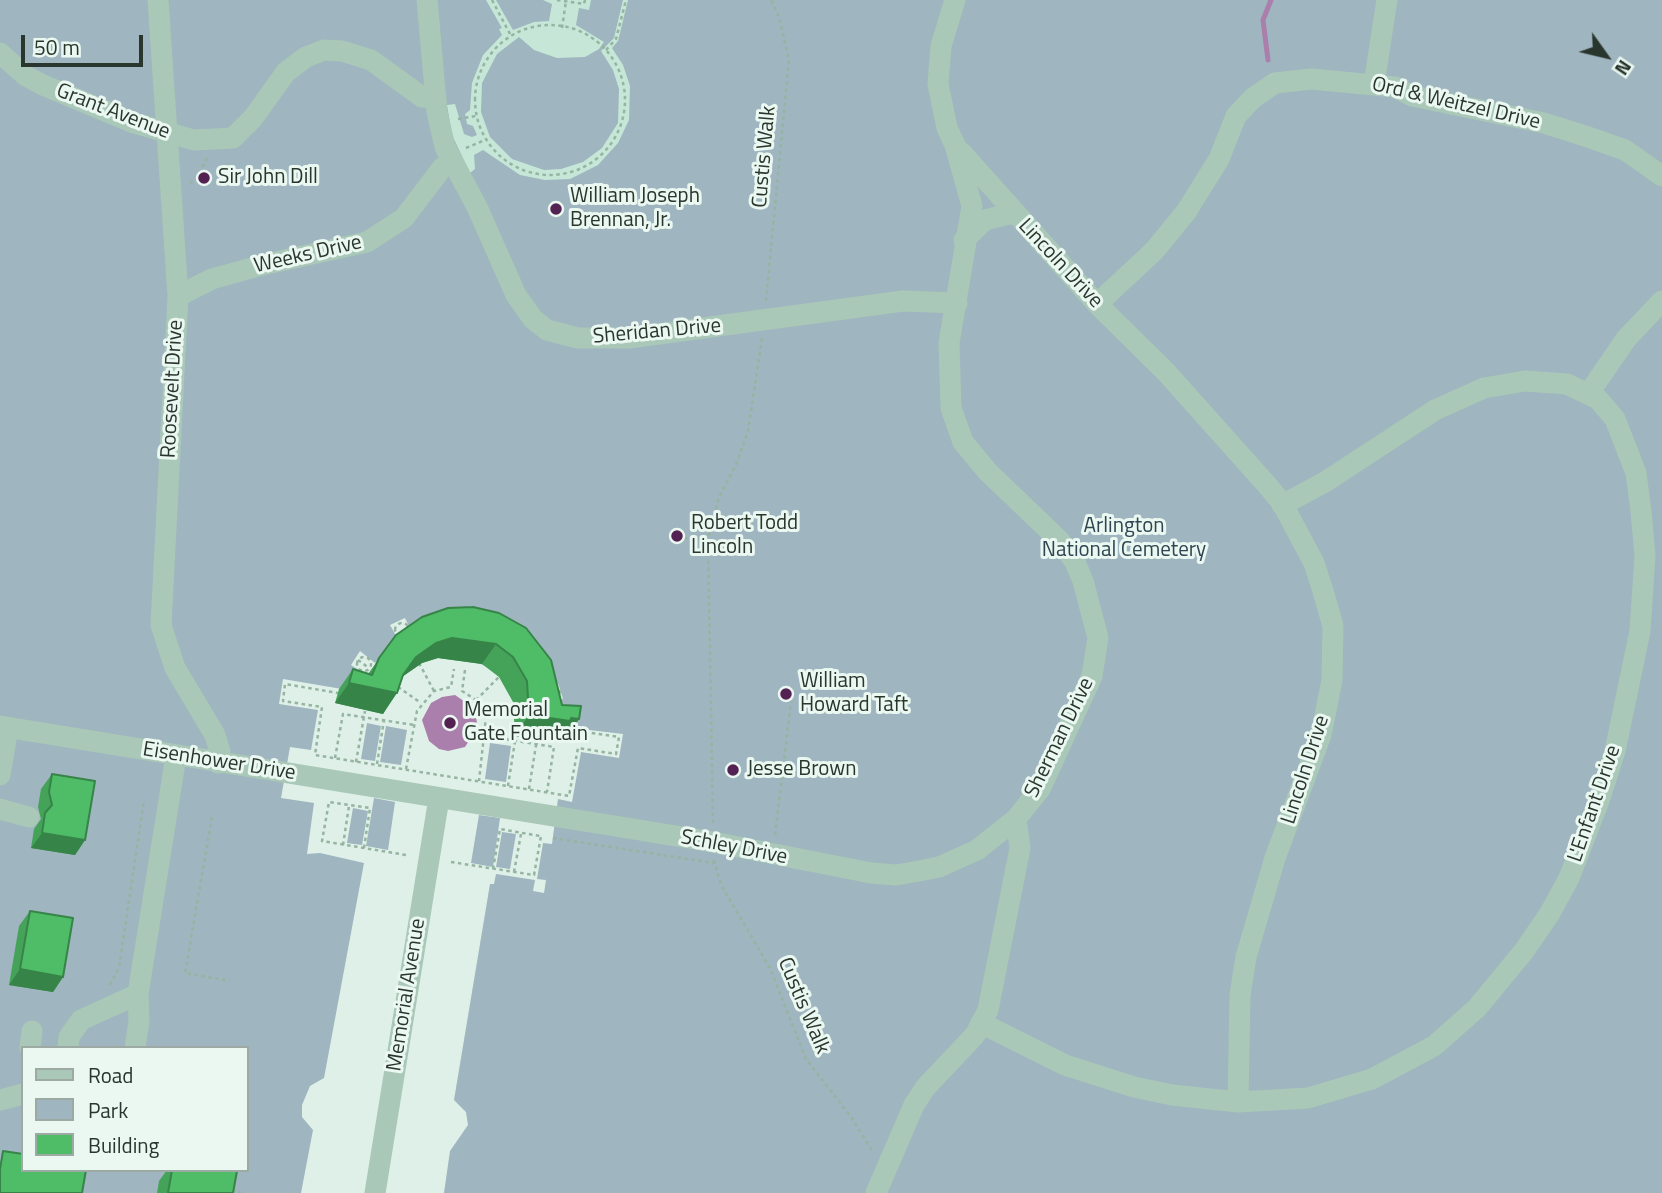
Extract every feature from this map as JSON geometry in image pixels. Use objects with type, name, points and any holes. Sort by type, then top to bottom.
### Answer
[{"type":"street","name":"Roosevelt Drive","points":[[158,0],[178,296],[161,625],[175,668],[215,735],[220,752],[218,763]]},
{"type":"street","name":"Sheridan Drive","points":[[427,0],[439,123],[516,295],[533,319],[549,331],[578,338],[629,338],[763,326],[903,300],[957,303]]},
{"type":"street","name":"Sherman Drive","points":[[955,0],[941,46],[938,84],[947,128],[955,145],[972,206],[964,240],[948,368],[951,408],[963,442],[988,472],[1059,540],[1075,562],[1098,638],[1092,676],[1076,716],[1040,789],[1016,819],[1020,848],[993,990],[981,1023]]},
{"type":"street","points":[[1374,84],[1387,0]]},
{"type":"street","name":"Grant Avenue","points":[[0,52],[26,76],[43,85],[167,134],[206,141],[233,138],[253,118],[286,72],[306,57],[324,50],[342,51],[371,60],[422,97],[436,98]]},
{"type":"street","name":"Ord & Weitzel Drive","points":[[1097,304],[1154,251],[1186,212],[1219,159],[1236,117],[1253,98],[1275,83],[1296,80],[1395,87],[1412,96],[1544,123],[1588,137],[1625,150],[1662,176]]},
{"type":"street","name":"Lincoln Drive","points":[[955,145],[1097,304],[1166,372],[1282,505],[1314,563],[1333,626],[1332,680],[1321,735],[1275,858],[1245,957],[1240,995],[1238,1102]]},
{"type":"street","name":"Weeks Drive","points":[[178,296],[212,279],[367,242],[404,218],[442,168],[456,156]]},
{"type":"street","name":"Lincoln Drive","points":[[964,240],[985,220],[1013,213]]},
{"type":"street","points":[[1589,393],[1620,346],[1662,301]]},
{"type":"street","name":"L'Enfant Drive","points":[[981,1023],[1022,1046],[1099,1077],[1172,1096],[1238,1102],[1308,1098],[1372,1079],[1434,1046],[1477,1008],[1520,957],[1569,878],[1615,751],[1640,631],[1645,588],[1646,556],[1636,473],[1615,419],[1589,393],[1567,384],[1525,381],[1462,396],[1435,410],[1325,482],[1282,505]]},
{"type":"street","points":[[0,775],[4,727]]},
{"type":"street","name":"Eisenhower Drive","points":[[4,727],[439,798]]},
{"type":"street","points":[[135,1046],[139,1021],[138,994],[176,756]]},
{"type":"street","name":"Schley Drive","points":[[439,798],[713,842],[833,868],[896,875],[939,867],[977,850],[1016,819]]},
{"type":"street","name":"Memorial Avenue","points":[[375,1193],[439,798]]},
{"type":"street","points":[[0,809],[30,817]]},
{"type":"street","points":[[68,1046],[69,1037],[81,1020],[138,994]]},
{"type":"street","points":[[876,1193],[914,1105],[975,1035],[981,1023]]},
{"type":"street","points":[[0,1100],[21,1095]]},
{"type":"path","points":[[492,0],[510,34]]},
{"type":"path","points":[[557,0],[584,4],[584,0]]},
{"type":"path","points":[[606,50],[617,40],[626,0]]},
{"type":"path","name":"Custis Walk","points":[[713,832],[708,539],[719,497],[736,465],[748,431],[763,326],[789,75],[789,60],[779,17],[771,0]]},
{"type":"path","points":[[562,28],[566,1]]},
{"type":"path","points":[[537,25],[562,28],[587,34],[606,50],[622,77],[626,109],[616,137],[594,161],[567,174],[538,175],[511,164],[485,140],[476,116],[475,94],[480,74],[492,52],[510,34],[537,25]]},
{"type":"path","points":[[458,119],[476,116]]},
{"type":"path","points":[[456,156],[485,140]]},
{"type":"path","points":[[197,179],[207,160],[206,141]]},
{"type":"path","points":[[684,538],[708,539]]},
{"type":"path","points":[[399,624],[416,654]]},
{"type":"path","points":[[463,644],[465,636]]},
{"type":"path","points":[[463,644],[488,654],[508,670],[519,684],[526,703],[527,730],[551,734],[566,729],[619,737],[616,754],[578,748],[569,796],[314,755],[322,707],[283,701],[285,684],[338,693],[375,705],[387,678],[416,654],[443,645],[463,644]]},
{"type":"path","points":[[358,660],[387,678]]},
{"type":"path","points":[[419,662],[434,691]]},
{"type":"path","points":[[508,670],[515,663]]},
{"type":"path","points":[[405,779],[414,725],[421,703],[434,691],[451,687],[454,669]]},
{"type":"path","points":[[465,670],[462,691],[476,700],[484,713],[486,736],[478,790]]},
{"type":"path","points":[[476,700],[500,676]]},
{"type":"path","points":[[395,686],[421,703]]},
{"type":"path","points":[[526,703],[561,697],[557,686],[544,690],[544,698]]},
{"type":"path","points":[[776,831],[791,702]]},
{"type":"path","points":[[484,713],[514,705]]},
{"type":"path","points":[[355,771],[365,710]]},
{"type":"path","points":[[335,758],[343,714],[414,725]]},
{"type":"path","points":[[377,764],[384,720]]},
{"type":"path","points":[[486,736],[554,747],[547,792]]},
{"type":"path","points":[[527,799],[537,739]]},
{"type":"path","points":[[508,786],[515,741]]},
{"type":"path","points":[[343,845],[351,794]]},
{"type":"path","points":[[116,975],[144,800]]},
{"type":"path","points":[[364,848],[370,808],[329,802],[322,841],[343,845],[406,855]]},
{"type":"path","points":[[212,817],[185,973],[230,981]]},
{"type":"path","points":[[514,872],[523,822]]},
{"type":"path","points":[[452,862],[493,869],[534,875],[542,836],[500,830],[493,869]]},
{"type":"path","points":[[553,838],[714,863]]},
{"type":"path","name":"Custis Walk","points":[[713,853],[721,885],[770,968],[807,1059],[851,1117],[874,1154]]},
{"type":"path","points":[[233,1181],[232,1191],[241,1193]]},
{"type":"green space","name":"Arlington National Cemetery","points":[[0,0],[1662,0],[1662,1193],[444,1193],[450,1151],[468,1125],[466,1112],[454,1100],[490,884],[494,884],[496,874],[535,880],[533,891],[544,893],[546,880],[537,879],[543,843],[552,844],[558,799],[572,802],[581,752],[619,758],[623,734],[547,725],[545,704],[563,699],[558,683],[541,690],[413,635],[405,618],[390,625],[399,641],[375,663],[360,651],[351,665],[367,675],[342,689],[283,679],[279,704],[318,710],[311,750],[290,747],[281,798],[314,803],[307,854],[320,853],[364,863],[324,1078],[310,1086],[302,1105],[302,1117],[313,1130],[301,1193],[0,1193]]},
{"type":"green space","points":[[367,723],[381,726],[375,761],[361,759]]},
{"type":"green space","points":[[386,726],[407,730],[401,765],[380,762]]},
{"type":"green space","points":[[490,743],[511,746],[506,782],[485,779]]},
{"type":"green space","points":[[374,798],[395,802],[388,850],[366,846]]},
{"type":"green space","points":[[353,808],[368,811],[362,845],[347,843]]},
{"type":"green space","points":[[479,815],[500,818],[493,867],[471,863]]},
{"type":"green space","points":[[502,832],[516,834],[510,869],[496,867]]},
{"type":"shaded area","points":[[486,0],[496,0],[513,30],[534,22],[549,21],[552,4],[543,0],[591,0],[589,10],[579,8],[576,25],[604,42],[599,49],[585,57],[557,58],[534,50],[519,37],[497,54],[482,83],[481,112],[490,137],[512,159],[544,170],[561,169],[583,162],[602,148],[618,123],[619,89],[613,70],[601,51],[614,38],[623,0],[628,0],[618,41],[612,48],[623,65],[630,86],[629,120],[618,143],[598,165],[570,179],[545,180],[520,175],[483,150],[474,155],[475,169],[470,173],[452,135],[447,105],[455,104],[464,134],[472,137],[477,135],[473,126],[467,124],[465,114],[470,110],[472,83],[483,55],[502,35],[499,29],[502,28]]},
{"type":"shaded area","name":"Memorial Gate Fountain","points":[[455,695],[474,708],[478,727],[465,747],[448,751],[439,749],[429,741],[422,720],[431,703],[442,697]]},
{"type":"building","points":[[473,607],[499,613],[526,628],[551,660],[562,705],[581,706],[579,719],[571,718],[570,721],[529,715],[527,681],[513,657],[496,644],[452,638],[436,643],[416,657],[403,675],[397,693],[349,683],[353,669],[372,675],[379,658],[396,635],[422,617],[448,608]]},
{"type":"building","points":[[52,774],[95,781],[85,840],[42,833],[45,813],[52,805],[49,792]]},
{"type":"building","points":[[30,911],[73,918],[63,977],[20,969]]},
{"type":"building","points":[[3,1151],[21,1154],[21,1172],[86,1172],[82,1193],[0,1193]]},
{"type":"building","points":[[172,1172],[237,1172],[233,1193],[168,1193]]},
{"type":"waterway","points":[[1268,60],[1263,20],[1271,0]]},
{"type":"place","name":"Sir John Dill","points":[[204,178]]},
{"type":"place","name":"William Joseph Brennan, Jr.","points":[[556,209]]},
{"type":"place","name":"Robert Todd Lincoln","points":[[677,536]]},
{"type":"place","name":"William Howard Taft","points":[[786,694]]},
{"type":"place","name":"Memorial Gate Fountain","points":[[450,723]]},
{"type":"place","name":"Jesse Brown","points":[[733,770]]}]
